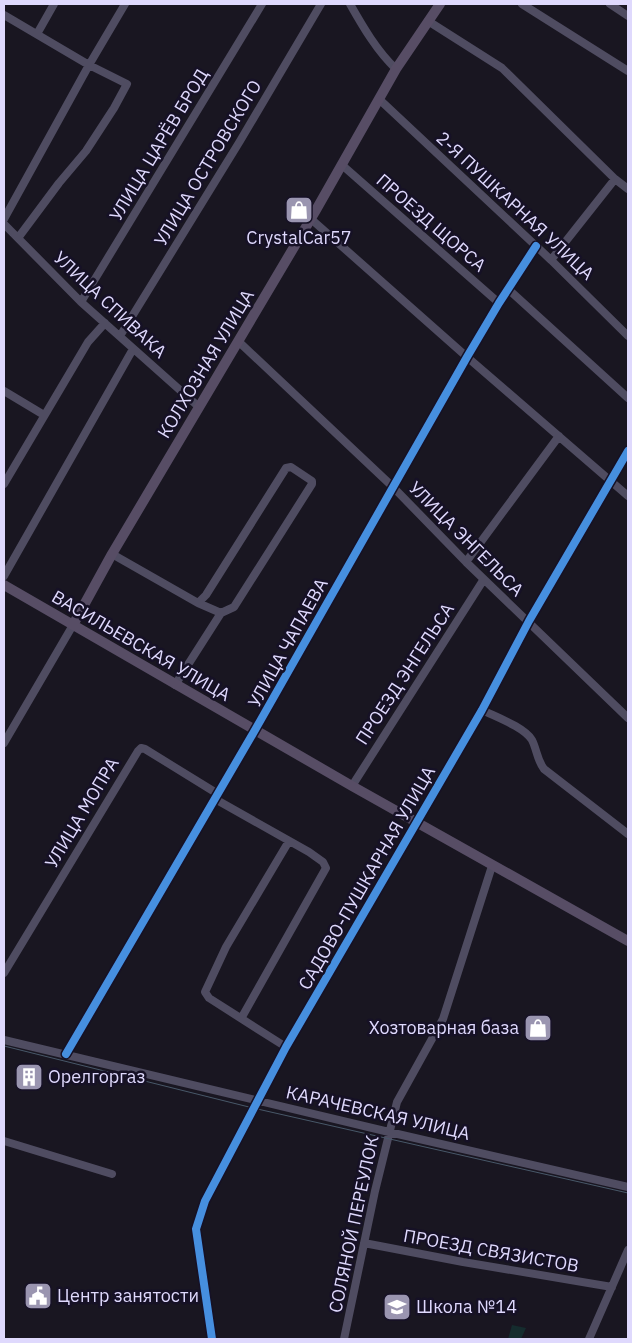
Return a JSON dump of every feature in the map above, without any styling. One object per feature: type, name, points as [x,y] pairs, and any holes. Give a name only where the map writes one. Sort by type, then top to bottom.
[{"type":"main road","name":"КОЛХОЗНАЯ УЛИЦА","points":[[73,625],[112,554],[311,219],[396,69],[440,4]]},
{"type":"main road","name":"ВАСИЛЬЕВСКАЯ УЛИЦА","points":[[4,585],[492,866],[628,941]]},
{"type":"street","points":[[37,34],[54,4]]},
{"type":"street","points":[[4,219],[125,4]]},
{"type":"street","name":"УЛИЦА ЦАРЁВ БРОД","points":[[81,302],[262,4]]},
{"type":"street","name":"УЛИЦА ОСТРОВСКОГО","points":[[120,336],[240,141],[321,4]]},
{"type":"street","points":[[350,4],[386,60],[396,69]]},
{"type":"street","points":[[522,4],[628,71]]},
{"type":"street","points":[[610,4],[628,16]]},
{"type":"street","points":[[4,15],[89,65],[127,84],[86,151],[59,183],[18,238]]},
{"type":"street","points":[[428,21],[502,68],[615,179],[628,189]]},
{"type":"street","name":"2-Я ПУШКАРНАЯ УЛИЦА","points":[[380,100],[551,260],[628,336]]},
{"type":"street","name":"ПРОЕЗД ЩОРСА","points":[[342,165],[499,303]]},
{"type":"street","points":[[551,260],[615,179]]},
{"type":"street","points":[[311,219],[628,496]]},
{"type":"street","name":"УЛИЦА СПИВАКА","points":[[4,224],[81,302],[199,406]]},
{"type":"street","name":"УЛИЦА ЧАПАЕВА","points":[[66,1054],[256,730],[467,357],[536,246]]},
{"type":"street","points":[[508,289],[628,398]]},
{"type":"street","points":[[4,484],[88,342],[105,324]]},
{"type":"street","name":"УЛИЦА ЭНГЕЛЬСА","points":[[238,341],[393,487],[466,562],[628,718]]},
{"type":"street","points":[[4,576],[133,349]]},
{"type":"street","points":[[4,391],[44,414]]},
{"type":"street","points":[[466,562],[559,436]]},
{"type":"street","name":"САДОВО-ПУШКАРНАЯ УЛИЦА","points":[[212,1339],[196,1229],[205,1201],[286,1047],[482,710],[528,621],[628,450]]},
{"type":"street","points":[[175,685],[221,613],[234,607],[312,484],[310,478],[291,467],[286,468],[206,595],[198,603]]},
{"type":"street","points":[[112,554],[198,603],[221,613]]},
{"type":"street","name":"ПРОЕЗД ЭНГЕЛЬСА","points":[[352,786],[484,579]]},
{"type":"street","name":"КОЛХОЗНАЯ УЛИЦА","points":[[4,743],[73,625]]},
{"type":"street","points":[[482,710],[508,722],[527,735],[531,739],[539,763],[544,769],[628,834]]},
{"type":"street","name":"УЛИЦА МОПРА","points":[[4,973],[141,748],[146,749],[216,797]]},
{"type":"street","points":[[216,797],[323,862],[326,868],[242,1017]]},
{"type":"street","points":[[286,1047],[242,1017],[209,998],[205,989],[226,948],[289,841]]},
{"type":"street","name":"СОЛЯНОЙ ПЕРЕУЛОК","points":[[344,1339],[397,1102],[443,1019],[492,866]]},
{"type":"street","name":"КАРАЧЕВСКАЯ УЛИЦА","points":[[4,1040],[628,1187]]},
{"type":"street","points":[[4,1141],[112,1174]]},
{"type":"street","name":"ПРОЕЗД СВЯЗИСТОВ","points":[[364,1243],[612,1287]]},
{"type":"street","points":[[589,1339],[628,1250]]},
{"type":"green space","points":[[512,1325],[526,1328],[521,1339],[508,1339]]},
{"type":"tram line","points":[[4,1046],[253,1108],[628,1193]]},
{"type":"cycle path","points":[[66,1054],[255,730],[467,357],[536,246]]},
{"type":"cycle path","points":[[212,1339],[196,1229],[205,1201],[286,1047],[482,710],[529,621],[628,451]]},
{"type":"place","name":"CrystalCar57","points":[[299,210]]},
{"type":"place","name":"Хозтоварная база","points":[[538,1028]]},
{"type":"place","name":"Орелгоргаз","points":[[29,1077]]},
{"type":"place","name":"Центр занятости","points":[[38,1296]]},
{"type":"place","name":"Школа №14","points":[[397,1307]]}]
